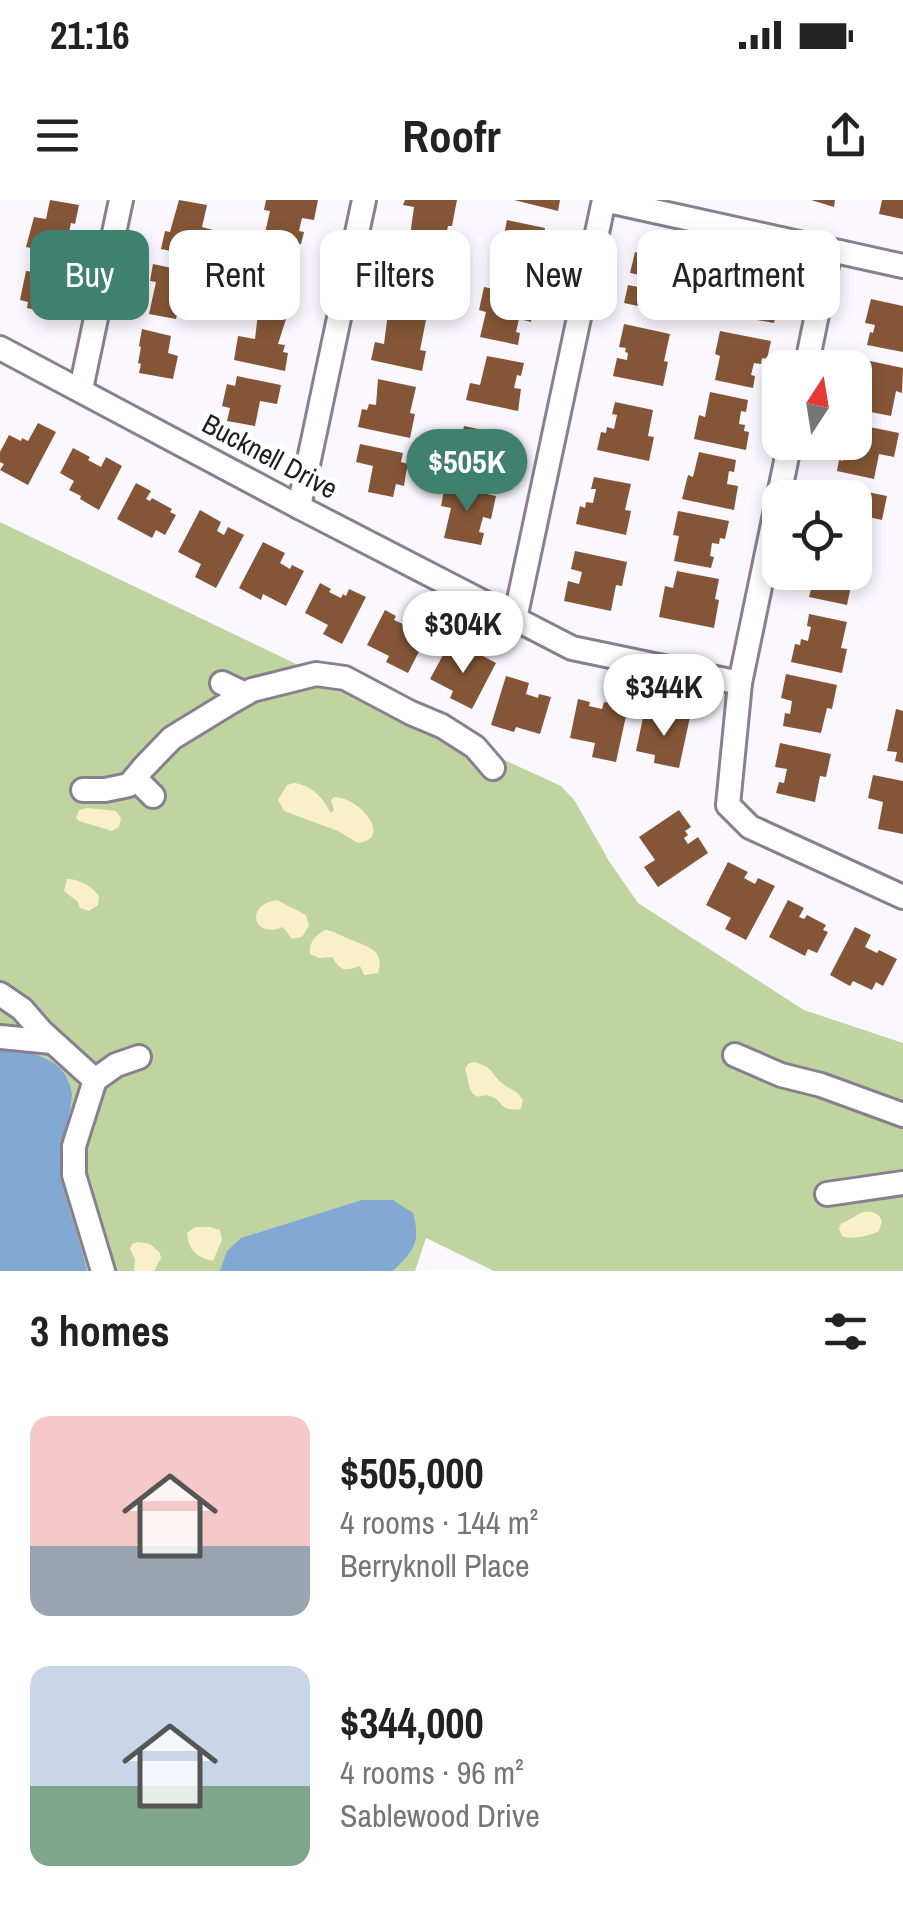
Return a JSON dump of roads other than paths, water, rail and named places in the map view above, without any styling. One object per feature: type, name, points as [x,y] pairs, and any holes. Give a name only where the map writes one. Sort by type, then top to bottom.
[{"type":"street","points":[[81,389],[121,200]]},
{"type":"street","points":[[299,507],[364,200]]},
{"type":"street","points":[[515,619],[604,200],[737,230]]},
{"type":"street","points":[[840,253],[903,266]]},
{"type":"street","points":[[810,350],[816,320]]},
{"type":"street","name":"Bucknell Drive","points":[[0,348],[572,648],[740,683]]},
{"type":"street","points":[[786,460],[740,683],[728,805],[750,827],[903,897]]},
{"type":"street","points":[[83,790],[130,784],[172,738],[245,694],[316,674],[345,678],[442,726],[474,746],[494,768]]},
{"type":"street","points":[[222,683],[245,694]]},
{"type":"street","points":[[135,778],[153,796]]},
{"type":"street","points":[[0,994],[22,1008],[52,1042],[95,1080]]},
{"type":"street","points":[[0,1038],[52,1042]]},
{"type":"street","points":[[735,1055],[781,1075],[903,1115]]},
{"type":"street","points":[[104,1271],[74,1175],[74,1146],[95,1080],[116,1065],[139,1057]]},
{"type":"street","points":[[827,1194],[903,1183]]},
{"type":"water","points":[[0,1047],[46,1059],[69,1082],[72,1095],[60,1164],[87,1271],[0,1271]]},
{"type":"water","points":[[362,1200],[393,1200],[413,1213],[414,1245],[393,1271],[220,1271],[227,1251],[241,1238]]}]
